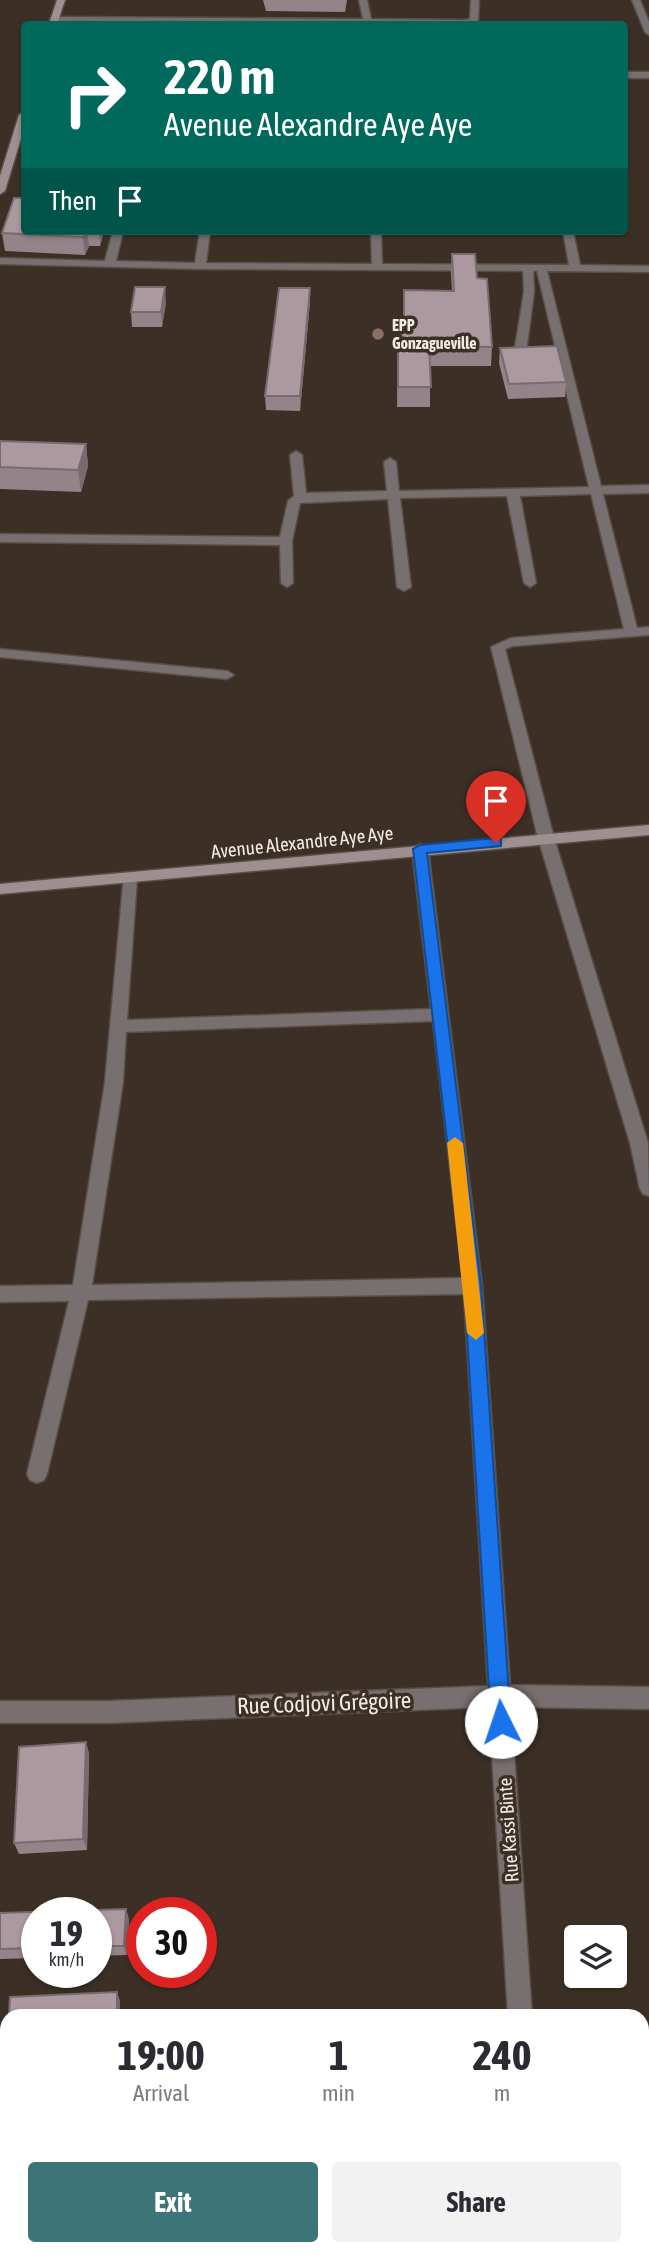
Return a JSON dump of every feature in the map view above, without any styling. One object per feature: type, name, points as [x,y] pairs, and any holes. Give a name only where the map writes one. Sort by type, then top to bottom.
[{"type":"street","points":[[54,21],[61,0]]},
{"type":"street","points":[[363,0],[368,21]]},
{"type":"street","points":[[472,21],[475,0]]},
{"type":"street","points":[[636,0],[649,32]]},
{"type":"street","points":[[628,75],[649,75]]},
{"type":"street","points":[[0,191],[21,124]]},
{"type":"street","points":[[110,263],[117,235]]},
{"type":"street","points":[[200,266],[204,235]]},
{"type":"street","points":[[376,235],[377,268]]},
{"type":"street","points":[[569,235],[575,268]]},
{"type":"street","points":[[0,261],[200,266],[649,269]]},
{"type":"street","points":[[520,353],[534,268]]},
{"type":"street","points":[[534,268],[631,631]]},
{"type":"street","points":[[296,455],[300,497]]},
{"type":"street","points":[[390,461],[391,495],[404,587]]},
{"type":"street","points":[[287,583],[286,541],[294,500],[300,497],[649,489]]},
{"type":"street","points":[[513,493],[530,583]]},
{"type":"street","points":[[0,538],[286,541]]},
{"type":"street","points":[[649,631],[511,642],[498,647],[547,838],[639,1143],[649,1189]]},
{"type":"street","points":[[0,653],[227,675]]},
{"type":"street","name":"Avenue Alexandre Aye Aye","points":[[0,889],[649,830]]},
{"type":"street","name":"Rue Kassi Binte","points":[[420,849],[472,1286],[520,2009]]},
{"type":"street","points":[[37,1474],[81,1292],[114,1082],[130,878]]},
{"type":"street","points":[[120,1027],[440,1015]]},
{"type":"street","points":[[0,1294],[472,1286]]},
{"type":"street","name":"Rue Codjovi Grégoire","points":[[0,1712],[108,1712],[499,1696],[649,1698]]},
{"type":"building","points":[[14,198],[21,198],[21,234],[2,233]]},
{"type":"building","points":[[42,235],[84,235],[83,237]]},
{"type":"building","points":[[452,254],[475,254],[477,278],[487,279],[492,347],[429,346],[431,387],[398,387],[398,329],[404,329],[404,290],[454,291]]},
{"type":"building","points":[[135,287],[165,287],[161,312],[131,312]]},
{"type":"building","points":[[279,288],[310,288],[300,396],[265,396]]},
{"type":"building","points":[[557,346],[566,382],[509,384],[500,348]]},
{"type":"building","points":[[0,441],[86,444],[78,470],[0,467]]},
{"type":"building","points":[[86,1742],[83,1839],[14,1843],[19,1747]]},
{"type":"building","points":[[112,1909],[126,1909],[124,1946],[112,1946]]},
{"type":"building","points":[[21,1912],[21,1948],[0,1949],[0,1913]]},
{"type":"building","points":[[117,1992],[117,2009],[9,2009],[10,1997]]},
{"type":"slow traffic","points":[[455,1143],[476,1333]]},
{"type":"place","name":"EPP Gonzagueville","points":[[378,334]]},
{"type":"route","points":[[496,843],[420,849],[472,1286],[501,1722]]}]
